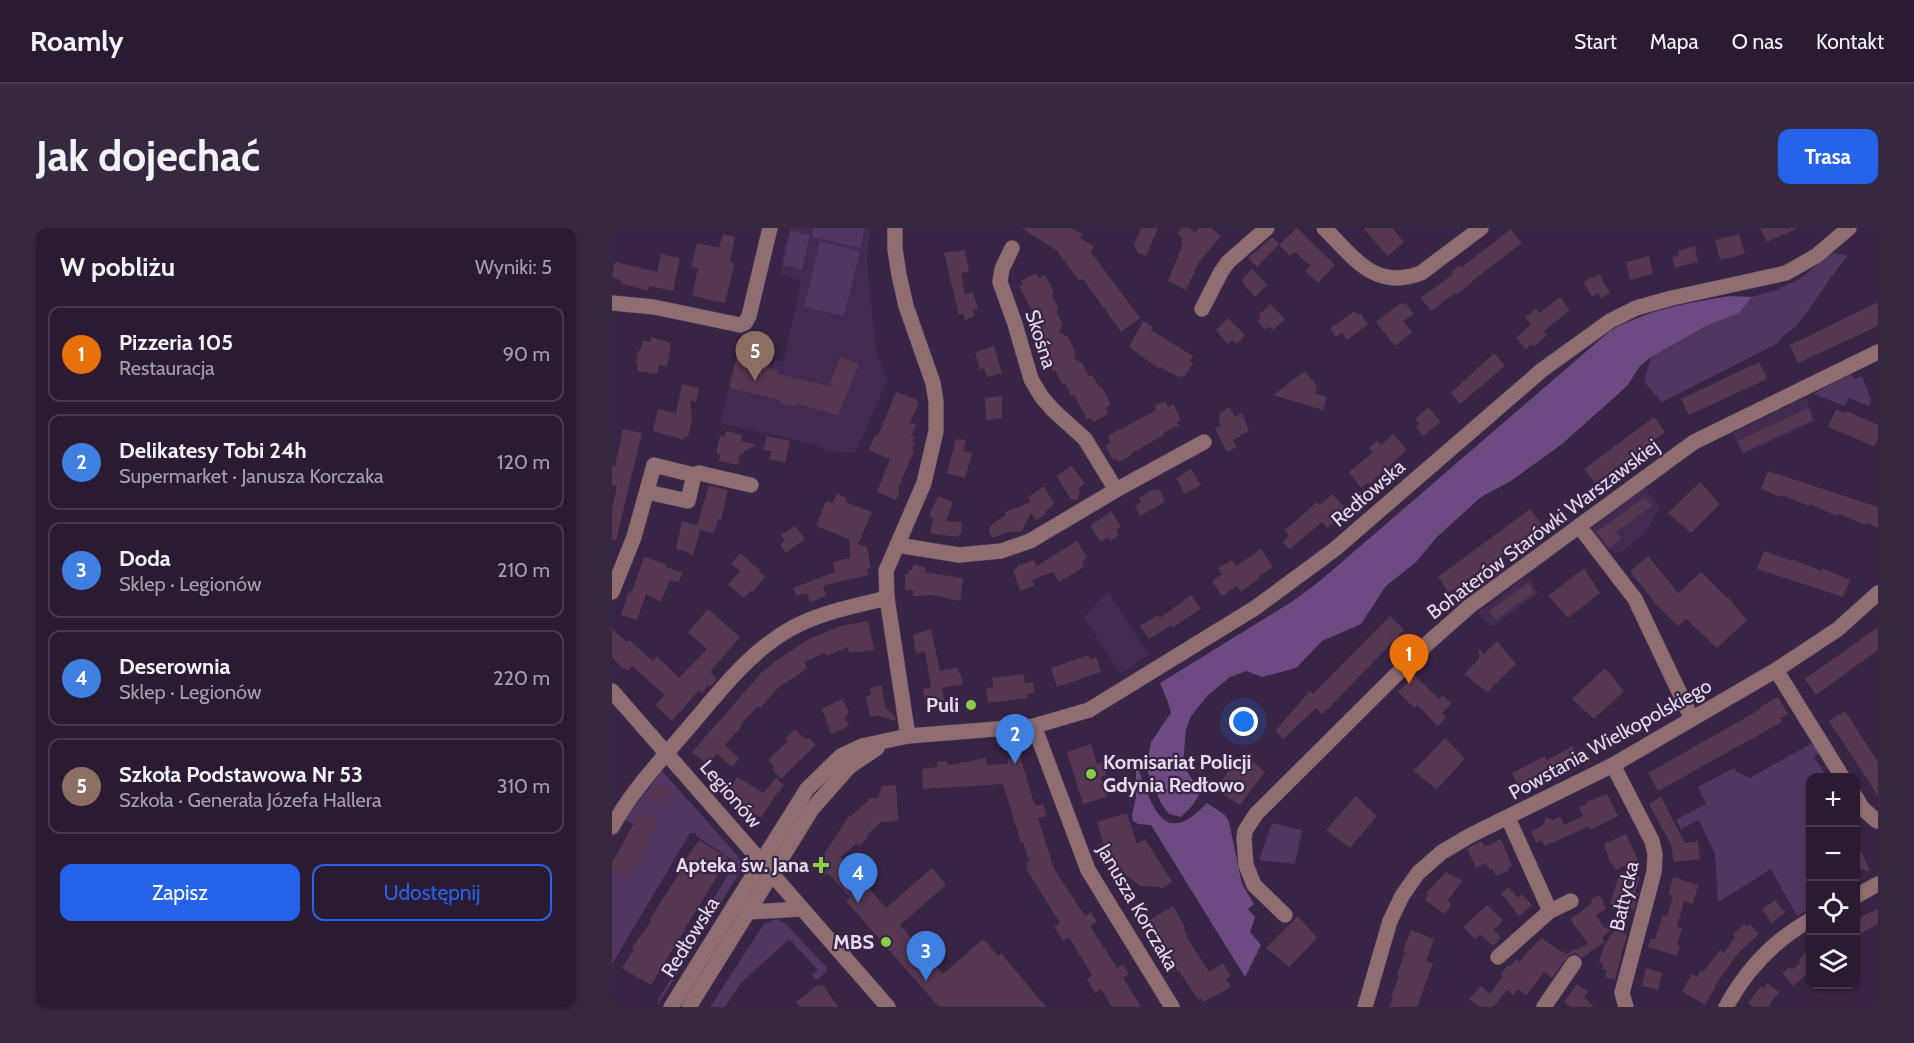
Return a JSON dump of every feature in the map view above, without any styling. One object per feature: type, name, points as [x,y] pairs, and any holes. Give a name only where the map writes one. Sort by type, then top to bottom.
[{"type":"street","points":[[612,303],[654,307],[740,325],[745,323],[749,316],[770,228]]},
{"type":"street","points":[[895,228],[895,249],[906,306],[933,383],[936,402],[936,431],[924,483],[886,571],[887,598],[908,736]]},
{"type":"street","points":[[1202,309],[1228,262],[1267,228]]},
{"type":"street","points":[[1323,228],[1365,268],[1384,278],[1396,279],[1420,273],[1481,228]]},
{"type":"street","name":"Redłowska","points":[[671,1007],[807,789],[841,756],[862,746],[908,736],[1034,726],[1089,710],[1255,608],[1335,549],[1542,370],[1610,321],[1636,308],[1672,298],[1786,273],[1816,256],[1849,228]]},
{"type":"street","name":"Skośna","points":[[1012,248],[1002,269],[1000,282],[1016,324],[1031,379],[1053,410],[1085,439],[1116,490]]},
{"type":"street","name":"Bohaterów Starówki Warszawskiej","points":[[1285,915],[1260,892],[1249,877],[1243,844],[1245,831],[1273,797],[1448,624],[1677,454],[1707,435],[1878,352]]},
{"type":"street","points":[[897,545],[960,555],[1001,550],[1030,541],[1204,442]]},
{"type":"street","points":[[612,592],[629,553],[654,465],[751,485]]},
{"type":"street","points":[[647,492],[688,501],[694,475]]},
{"type":"street","points":[[1579,526],[1635,599],[1692,718]]},
{"type":"street","name":"Powstania Wielkopolskiego","points":[[1365,1007],[1390,921],[1418,873],[1442,852],[1471,835],[1613,765],[1776,670],[1838,629],[1878,593]]},
{"type":"street","points":[[612,827],[636,791],[667,753],[747,663],[788,630],[826,613],[887,598]]},
{"type":"street","points":[[1776,670],[1840,773]]},
{"type":"street","name":"Legionów","points":[[612,691],[888,1007]]},
{"type":"street","name":"Janusza Korczaka","points":[[1034,726],[1088,870],[1172,1007]]},
{"type":"street","name":"Redłowska","points":[[689,1007],[812,809],[849,766],[890,741]]},
{"type":"street","name":"Bałtycka","points":[[1613,765],[1652,841],[1655,854],[1654,872],[1622,993],[1626,1007]]},
{"type":"street","points":[[1860,804],[1876,820]]},
{"type":"street","points":[[1508,818],[1550,911]]},
{"type":"street","points":[[1860,894],[1878,884]]},
{"type":"street","points":[[1498,957],[1550,911],[1571,901]]},
{"type":"street","points":[[748,912],[802,909]]},
{"type":"street","points":[[1725,1007],[1750,968],[1795,928],[1806,922]]},
{"type":"street","points":[[1545,1007],[1574,963]]},
{"type":"shaded area","points":[[790,228],[871,228],[867,257],[876,352],[888,380],[855,453],[831,451],[808,443],[720,423],[736,359],[772,368],[775,360],[784,362],[801,280],[780,275],[783,245],[786,245]]},
{"type":"shaded area","points":[[814,228],[865,228],[860,248],[812,237]]},
{"type":"shaded area","points":[[790,231],[810,235],[802,270],[783,265]]},
{"type":"shaded area","points":[[820,241],[860,251],[844,316],[804,307]]},
{"type":"shaded area","points":[[1835,253],[1848,256],[1798,324],[1778,343],[1662,402],[1644,382],[1651,357],[1708,325],[1739,313],[1752,297],[1776,290],[1800,279],[1829,255]]},
{"type":"shaded area","points":[[1731,296],[1752,297],[1739,313],[1708,325],[1651,357],[1640,366],[1627,386],[1562,444],[1511,481],[1481,497],[1436,538],[1416,562],[1386,586],[1361,624],[1322,641],[1296,668],[1262,677],[1246,671],[1230,677],[1208,695],[1191,716],[1186,729],[1183,765],[1199,795],[1181,817],[1169,814],[1161,803],[1146,768],[1151,742],[1171,713],[1160,683],[1293,601],[1321,580],[1610,331],[1654,312]]},
{"type":"shaded area","points":[[1851,374],[1854,379],[1862,376],[1871,400],[1869,406],[1849,398],[1845,406],[1813,394]]},
{"type":"shaded area","points":[[1806,397],[1816,421],[1742,455],[1732,433]]},
{"type":"shaded area","points":[[1644,487],[1659,507],[1645,534],[1623,551],[1615,553],[1607,549],[1593,533],[1593,527]]},
{"type":"shaded area","points":[[1527,576],[1539,593],[1492,627],[1478,613]]},
{"type":"shaded area","points":[[1108,591],[1149,655],[1120,674],[1084,617]]},
{"type":"shaded area","points":[[1814,742],[1820,753],[1814,757],[1824,773],[1806,773],[1806,911],[1797,916],[1771,869],[1718,902],[1715,854],[1699,820],[1681,829],[1676,820],[1706,804],[1698,787],[1734,768],[1737,772],[1750,778]]},
{"type":"shaded area","points":[[1136,764],[1153,806],[1160,816],[1169,822],[1179,823],[1191,817],[1207,803],[1225,815],[1229,822],[1242,884],[1254,904],[1248,909],[1255,917],[1250,932],[1261,945],[1245,977],[1151,825],[1138,824],[1133,821]]},
{"type":"shaded area","points":[[662,771],[737,855],[743,867],[659,1003],[657,1002],[703,925],[703,920],[697,914],[704,914],[736,862],[696,836],[696,833],[690,833],[612,964],[612,869],[629,878],[659,823],[640,813],[633,824],[624,820]]},
{"type":"shaded area","points":[[1272,823],[1302,830],[1295,864],[1259,860]]},
{"type":"shaded area","points":[[776,919],[786,924],[827,968],[826,972],[817,980],[812,975],[818,970],[789,939],[741,983],[725,1007],[710,1007],[764,924]]},
{"type":"building","points":[[1022,228],[1072,228],[1082,234],[1080,238],[1094,246],[1091,252],[1140,318],[1121,332],[1083,279],[1079,281],[1057,251]]},
{"type":"building","points":[[1141,228],[1158,228],[1146,256],[1138,253],[1134,245]]},
{"type":"building","points":[[1182,228],[1189,228],[1195,233],[1199,228],[1211,228],[1221,236],[1199,262],[1186,290],[1168,281],[1183,243],[1181,241],[1183,239],[1177,234]]},
{"type":"building","points":[[1297,228],[1335,265],[1318,283],[1305,271],[1310,266],[1295,252],[1290,256],[1279,245]]},
{"type":"building","points":[[1363,228],[1392,228],[1404,242],[1388,256]]},
{"type":"building","points":[[1760,228],[1798,228],[1767,242]]},
{"type":"building","points":[[1511,229],[1522,243],[1456,295],[1455,293],[1431,311],[1421,298],[1453,274],[1451,272],[1460,265],[1462,267]]},
{"type":"building","points":[[723,234],[735,237],[730,262],[734,265],[725,303],[692,296],[698,268],[691,267],[697,243],[719,248]]},
{"type":"building","points":[[1739,234],[1745,254],[1720,260],[1715,240]]},
{"type":"building","points":[[1272,237],[1279,244],[1257,267],[1248,258]]},
{"type":"building","points":[[1695,246],[1698,262],[1675,268],[1672,257],[1679,256],[1678,251]]},
{"type":"building","points":[[965,250],[969,272],[961,273],[965,295],[973,292],[978,309],[973,310],[975,316],[965,320],[963,314],[959,315],[944,253]]},
{"type":"building","points":[[661,254],[680,258],[673,291],[649,286],[648,291],[620,283],[621,280],[612,278],[616,262],[657,272]]},
{"type":"building","points":[[1649,256],[1653,274],[1630,280],[1626,262]]},
{"type":"building","points":[[1252,269],[1267,285],[1255,297],[1242,280]]},
{"type":"building","points":[[1036,273],[1039,278],[1045,275],[1053,290],[1052,296],[1058,307],[1057,313],[1062,323],[1059,332],[1068,337],[1075,351],[1075,359],[1083,364],[1088,375],[1093,376],[1111,405],[1105,408],[1108,414],[1093,422],[1091,418],[1087,419],[1065,383],[1062,384],[1038,343],[1040,342],[1033,328],[1036,326],[1029,313],[1032,311],[1019,286],[1023,284],[1021,281]]},
{"type":"building","points":[[1599,274],[1610,293],[1601,298],[1598,293],[1592,297],[1583,282]]},
{"type":"building","points":[[1560,297],[1570,310],[1544,331],[1547,335],[1534,347],[1531,344],[1526,349],[1516,338],[1531,324],[1525,317],[1536,309],[1540,313]]},
{"type":"building","points":[[1878,302],[1878,326],[1798,363],[1790,345]]},
{"type":"building","points":[[1401,303],[1403,305],[1405,303],[1414,314],[1403,321],[1412,332],[1395,346],[1376,322]]},
{"type":"building","points":[[1270,304],[1285,319],[1273,330],[1269,326],[1265,330],[1258,322],[1260,314]]},
{"type":"building","points":[[1355,311],[1358,315],[1360,313],[1368,324],[1347,340],[1342,333],[1336,337],[1330,328]]},
{"type":"building","points":[[1228,318],[1245,335],[1237,344],[1232,340],[1228,344],[1216,330]]},
{"type":"building","points":[[1143,321],[1153,327],[1151,330],[1193,356],[1190,361],[1193,363],[1184,377],[1182,375],[1180,378],[1160,367],[1159,369],[1129,347]]},
{"type":"building","points":[[651,337],[671,343],[667,367],[659,365],[657,374],[637,371],[638,351],[640,351],[643,340],[650,342]]},
{"type":"building","points":[[994,346],[1002,373],[987,377],[984,368],[980,370],[975,352]]},
{"type":"building","points":[[1494,353],[1505,366],[1460,404],[1451,393]]},
{"type":"building","points":[[840,357],[859,364],[838,416],[797,404],[796,407],[780,403],[780,400],[729,388],[736,359],[778,370],[777,374],[829,386]]},
{"type":"building","points":[[1759,362],[1767,379],[1689,415],[1681,399]]},
{"type":"building","points":[[1305,371],[1317,386],[1315,393],[1327,397],[1323,410],[1273,395]]},
{"type":"building","points":[[682,384],[699,388],[696,402],[690,400],[692,419],[688,437],[685,436],[684,440],[653,431],[658,409],[676,413]]},
{"type":"building","points":[[896,392],[917,400],[918,405],[910,423],[916,425],[911,436],[914,437],[912,442],[915,443],[912,450],[914,451],[898,489],[900,490],[896,500],[877,492],[890,459],[869,450],[875,435],[878,436]]},
{"type":"building","points":[[1002,396],[1002,418],[986,420],[985,398]]},
{"type":"building","points":[[1165,401],[1168,407],[1173,404],[1181,420],[1177,422],[1179,425],[1130,454],[1131,456],[1118,462],[1117,459],[1113,460],[1105,445],[1111,442],[1108,436],[1156,410],[1154,406]]},
{"type":"building","points":[[1229,407],[1235,417],[1242,413],[1249,431],[1233,440],[1237,447],[1227,452],[1215,428],[1221,426],[1220,413]]},
{"type":"building","points":[[1428,407],[1441,422],[1423,436],[1416,427],[1419,423],[1415,419]]},
{"type":"building","points":[[1808,408],[1813,420],[1743,452],[1738,441]]},
{"type":"building","points":[[1836,409],[1878,425],[1878,439],[1874,446],[1828,427]]},
{"type":"building","points":[[1654,417],[1665,432],[1595,483],[1584,469]]},
{"type":"building","points":[[623,429],[642,433],[616,540],[612,540],[612,509],[617,486],[612,485],[612,465],[615,466]]},
{"type":"building","points":[[726,431],[743,435],[741,441],[756,445],[743,455],[740,454],[738,465],[719,461],[720,455],[717,454],[717,449],[720,436],[724,437]]},
{"type":"building","points":[[1393,434],[1407,450],[1369,484],[1361,488],[1349,472],[1373,452],[1369,448],[1377,441],[1381,445]]},
{"type":"building","points":[[767,436],[790,441],[785,463],[769,459],[771,451],[763,450]]},
{"type":"building","points":[[956,439],[966,440],[963,451],[972,453],[965,478],[947,473]]},
{"type":"building","points":[[1072,466],[1085,484],[1078,489],[1080,492],[1077,500],[1071,499],[1056,476]]},
{"type":"building","points":[[1191,469],[1201,485],[1185,494],[1176,478]]},
{"type":"building","points":[[1768,471],[1878,507],[1878,528],[1761,489]]},
{"type":"building","points":[[1700,482],[1720,504],[1691,533],[1668,513]]},
{"type":"building","points":[[709,485],[728,490],[721,520],[718,519],[714,533],[700,530],[693,556],[676,549],[682,521],[697,525]]},
{"type":"building","points":[[1044,486],[1054,504],[1045,512],[1046,514],[1036,520],[1031,513],[1021,532],[1009,532],[992,538],[989,530],[992,524],[1006,515],[1005,512],[1031,502],[1028,497]]},
{"type":"building","points":[[1154,489],[1155,491],[1159,489],[1165,502],[1140,516],[1135,506],[1141,502],[1139,498]]},
{"type":"building","points":[[837,494],[847,498],[846,502],[872,512],[858,544],[867,547],[871,568],[867,569],[868,575],[825,585],[823,587],[826,596],[810,602],[807,593],[796,596],[793,588],[835,572],[833,562],[850,558],[849,539],[816,526],[826,501],[833,503]]},
{"type":"building","points":[[1333,494],[1347,511],[1327,528],[1322,522],[1290,549],[1283,542],[1289,536],[1285,530],[1317,502],[1320,505]]},
{"type":"building","points":[[938,496],[953,502],[946,521],[962,522],[961,533],[957,537],[930,533],[933,518],[929,516]]},
{"type":"building","points":[[1645,497],[1652,506],[1616,532],[1621,539],[1610,548],[1596,532]]},
{"type":"building","points":[[1530,509],[1542,525],[1454,590],[1448,592],[1438,577]]},
{"type":"building","points":[[1111,511],[1121,527],[1116,530],[1119,535],[1110,541],[1108,537],[1101,542],[1090,526]]},
{"type":"building","points":[[795,526],[805,539],[786,553],[780,545],[785,541],[781,535]]},
{"type":"building","points":[[1077,541],[1087,558],[1082,561],[1085,566],[1059,582],[1053,572],[1032,580],[1034,586],[1020,591],[1013,570],[1018,568],[1017,566],[1034,560],[1037,566]]},
{"type":"building","points":[[1261,549],[1273,567],[1240,592],[1237,586],[1222,596],[1212,581],[1222,574],[1218,568],[1232,560],[1236,566]]},
{"type":"building","points":[[1764,551],[1792,561],[1793,559],[1821,571],[1822,568],[1850,580],[1843,597],[1757,569]]},
{"type":"building","points":[[740,553],[765,577],[753,592],[752,590],[744,598],[728,585],[740,571],[731,564]]},
{"type":"building","points":[[1648,556],[1678,593],[1701,572],[1728,597],[1747,620],[1717,648],[1686,619],[1678,626],[1655,603],[1630,571]]},
{"type":"building","points":[[644,557],[682,572],[679,583],[670,580],[661,602],[646,594],[637,620],[621,615]]},
{"type":"building","points":[[914,564],[926,568],[924,572],[963,578],[960,601],[932,595],[913,596],[913,590],[905,590],[905,574],[909,574]]},
{"type":"building","points":[[1584,568],[1600,593],[1568,618],[1548,596]]},
{"type":"building","points":[[1528,583],[1535,592],[1496,620],[1489,611]]},
{"type":"building","points":[[1191,595],[1201,609],[1149,639],[1140,626],[1158,615],[1160,618]]},
{"type":"building","points":[[708,609],[740,637],[710,672],[717,679],[702,693],[699,690],[672,721],[655,705],[665,695],[632,666],[628,671],[623,669],[612,657],[612,629],[653,661],[657,656],[679,678],[707,649],[688,632]]},
{"type":"building","points":[[1390,616],[1404,630],[1328,709],[1322,714],[1316,708],[1283,739],[1275,731],[1310,691],[1313,694]]},
{"type":"building","points":[[868,621],[874,650],[849,653],[848,647],[804,662],[807,667],[804,671],[778,688],[760,708],[758,706],[725,745],[739,759],[732,767],[717,754],[708,765],[692,752],[762,672],[776,661],[809,639],[841,626]]},
{"type":"building","points":[[1878,627],[1878,650],[1816,695],[1805,679]]},
{"type":"building","points":[[931,629],[940,671],[958,668],[963,684],[942,688],[945,704],[926,708],[923,689],[931,688],[925,651],[916,653],[913,635]]},
{"type":"building","points":[[1497,641],[1516,664],[1487,692],[1464,674],[1479,659],[1479,649],[1484,654]]},
{"type":"building","points":[[1088,655],[1090,659],[1096,657],[1101,672],[1057,687],[1051,668]]},
{"type":"building","points":[[1605,668],[1624,691],[1594,719],[1572,699]]},
{"type":"building","points":[[1024,674],[1025,683],[1033,682],[1034,693],[1027,694],[1027,698],[988,703],[986,688],[993,687],[992,678]]},
{"type":"building","points":[[1414,675],[1439,699],[1443,695],[1451,704],[1442,713],[1446,717],[1438,726],[1417,705],[1414,708],[1398,692]]},
{"type":"building","points":[[881,685],[886,708],[896,721],[879,716],[870,717],[866,696],[871,695],[870,688]]},
{"type":"building","points":[[1778,697],[1788,714],[1780,718],[1782,722],[1658,791],[1648,773]]},
{"type":"building","points":[[842,699],[849,712],[845,718],[849,726],[831,734],[822,709]]},
{"type":"building","points":[[1845,711],[1878,762],[1878,796],[1829,721]]},
{"type":"building","points":[[795,729],[805,739],[809,738],[816,745],[781,779],[768,760],[788,741],[786,738]]},
{"type":"building","points":[[1445,738],[1465,759],[1437,789],[1413,771]]},
{"type":"building","name":"Komisariat Policji Gdynia Redłowo","points":[[1091,744],[1097,764],[1103,762],[1107,775],[1101,777],[1107,797],[1083,804],[1067,752]]},
{"type":"building","points":[[1573,746],[1578,756],[1518,787],[1512,773],[1545,756],[1547,760]]},
{"type":"building","points":[[1243,753],[1265,772],[1240,805],[1215,789]]},
{"type":"building","points":[[1020,756],[1033,800],[1036,806],[1043,804],[1046,816],[1038,818],[1054,869],[1085,916],[1091,912],[1097,922],[1090,926],[1117,968],[1123,964],[1129,974],[1123,978],[1141,1007],[1112,1007],[1101,989],[1095,993],[1087,979],[1092,975],[1069,937],[1063,941],[1054,927],[1060,923],[1026,869],[1028,868],[1026,862],[1029,861],[1023,842],[1021,843],[1003,784],[923,789],[922,769],[937,767],[937,762],[947,761],[948,765],[986,758],[987,765],[1008,764],[1007,760]]},
{"type":"building","points":[[737,777],[763,793],[776,778],[784,786],[761,818],[727,794]]},
{"type":"building","points":[[661,781],[672,790],[660,805],[649,795]]},
{"type":"building","points":[[896,785],[898,821],[881,822],[866,836],[868,838],[859,845],[857,843],[841,857],[886,908],[932,868],[946,885],[900,925],[943,974],[982,940],[986,942],[998,956],[1001,953],[1046,1007],[939,1007],[846,901],[850,898],[828,873],[825,876],[816,866],[849,816],[868,799],[878,798],[882,786]]},
{"type":"building","points":[[1607,794],[1618,816],[1590,830],[1588,827],[1545,846],[1542,840],[1536,843],[1531,832],[1544,824],[1546,817],[1553,820],[1560,816],[1564,825],[1583,816],[1579,807]]},
{"type":"building","points":[[1356,796],[1377,816],[1350,848],[1326,830]]},
{"type":"building","points":[[1661,797],[1685,843],[1698,841],[1700,859],[1674,862],[1671,845],[1649,804]]},
{"type":"building","points":[[640,812],[658,822],[658,826],[629,879],[612,869],[612,863]]},
{"type":"building","points":[[1127,813],[1137,844],[1145,839],[1172,882],[1161,889],[1160,887],[1140,886],[1125,874],[1120,877],[1107,855],[1097,822]]},
{"type":"building","points":[[1626,834],[1638,860],[1616,870],[1613,864],[1611,865],[1604,844]]},
{"type":"building","points":[[1501,839],[1512,866],[1508,868],[1509,870],[1496,876],[1493,869],[1490,870],[1486,863],[1476,868],[1467,849],[1481,841],[1485,847]]},
{"type":"building","points":[[699,840],[728,858],[651,985],[622,968],[634,949],[632,948],[682,869],[680,868]]},
{"type":"building","points":[[1860,850],[1870,871],[1860,870]]},
{"type":"building","points":[[1446,872],[1462,881],[1448,900],[1451,906],[1444,914],[1425,900],[1428,895],[1426,893]]},
{"type":"building","points":[[1620,872],[1640,877],[1635,894],[1638,894],[1634,910],[1610,904]]},
{"type":"building","points":[[1673,877],[1698,885],[1693,904],[1684,901],[1677,927],[1682,928],[1677,945],[1680,946],[1677,956],[1648,947],[1651,938],[1655,939],[1663,915],[1667,916],[1673,896],[1669,894]]},
{"type":"building","points":[[1509,887],[1518,898],[1522,894],[1532,905],[1519,916],[1501,893]]},
{"type":"building","points":[[1600,895],[1606,909],[1596,915],[1603,927],[1611,929],[1602,938],[1605,942],[1582,958],[1575,953],[1569,955],[1552,978],[1544,972],[1526,996],[1518,989],[1513,995],[1507,990],[1493,1007],[1479,1007],[1469,999],[1481,986],[1490,994],[1508,965],[1510,967],[1516,959],[1520,962],[1542,938],[1561,952],[1564,950],[1565,954],[1588,944],[1570,919],[1591,904],[1592,898]]},
{"type":"building","points":[[1775,900],[1785,913],[1772,923],[1762,909]]},
{"type":"building","points":[[1487,905],[1503,920],[1494,930],[1501,938],[1493,946],[1480,934],[1475,939],[1463,927]]},
{"type":"building","points":[[1173,906],[1185,927],[1188,939],[1209,972],[1223,963],[1231,976],[1226,979],[1231,987],[1203,1002],[1201,998],[1198,1000],[1178,972],[1147,922]]},
{"type":"building","points":[[1878,909],[1878,924],[1860,934],[1860,917]]},
{"type":"building","points":[[1298,916],[1317,938],[1289,967],[1266,948]]},
{"type":"building","points":[[1744,924],[1747,927],[1750,924],[1759,934],[1738,953],[1714,987],[1705,1005],[1682,991],[1692,974],[1697,977],[1720,950],[1724,953],[1735,937],[1733,935]]},
{"type":"building","points":[[1411,930],[1434,939],[1426,961],[1433,963],[1417,1007],[1389,1007],[1405,952],[1403,951]]},
{"type":"building","points":[[1614,930],[1627,934],[1615,980],[1605,977],[1607,970],[1602,969],[1603,964],[1599,962],[1604,946]]},
{"type":"building","points":[[1806,951],[1806,975],[1793,986],[1782,973],[1790,967],[1792,970],[1800,963]]},
{"type":"building","points":[[1646,968],[1662,973],[1658,990],[1642,986]]},
{"type":"building","points":[[1767,983],[1779,992],[1768,1007],[1754,1007],[1748,1003],[1761,986],[1764,988]]},
{"type":"building","points":[[819,984],[821,987],[823,985],[838,1007],[800,1007],[796,1002]]},
{"type":"building","points":[[1577,984],[1588,992],[1584,997],[1594,1007],[1571,1007],[1564,1002]]},
{"type":"place","name":"Szkoła Podstawowa Nr 53","points":[[755,381]]},
{"type":"place","name":"Pizzeria 105","points":[[1409,684]]},
{"type":"place","name":"Puli","points":[[971,705]]},
{"type":"place","name":"Delikatesy Tobi 24h","points":[[1015,764]]},
{"type":"place","name":"Komisariat Policji Gdynia Redłowo","points":[[1091,774]]},
{"type":"place","name":"Apteka św. Jana","points":[[821,865]]},
{"type":"place","name":"Deserownia","points":[[858,903]]},
{"type":"place","name":"MBS","points":[[886,942]]},
{"type":"place","name":"Doda","points":[[926,981]]}]
